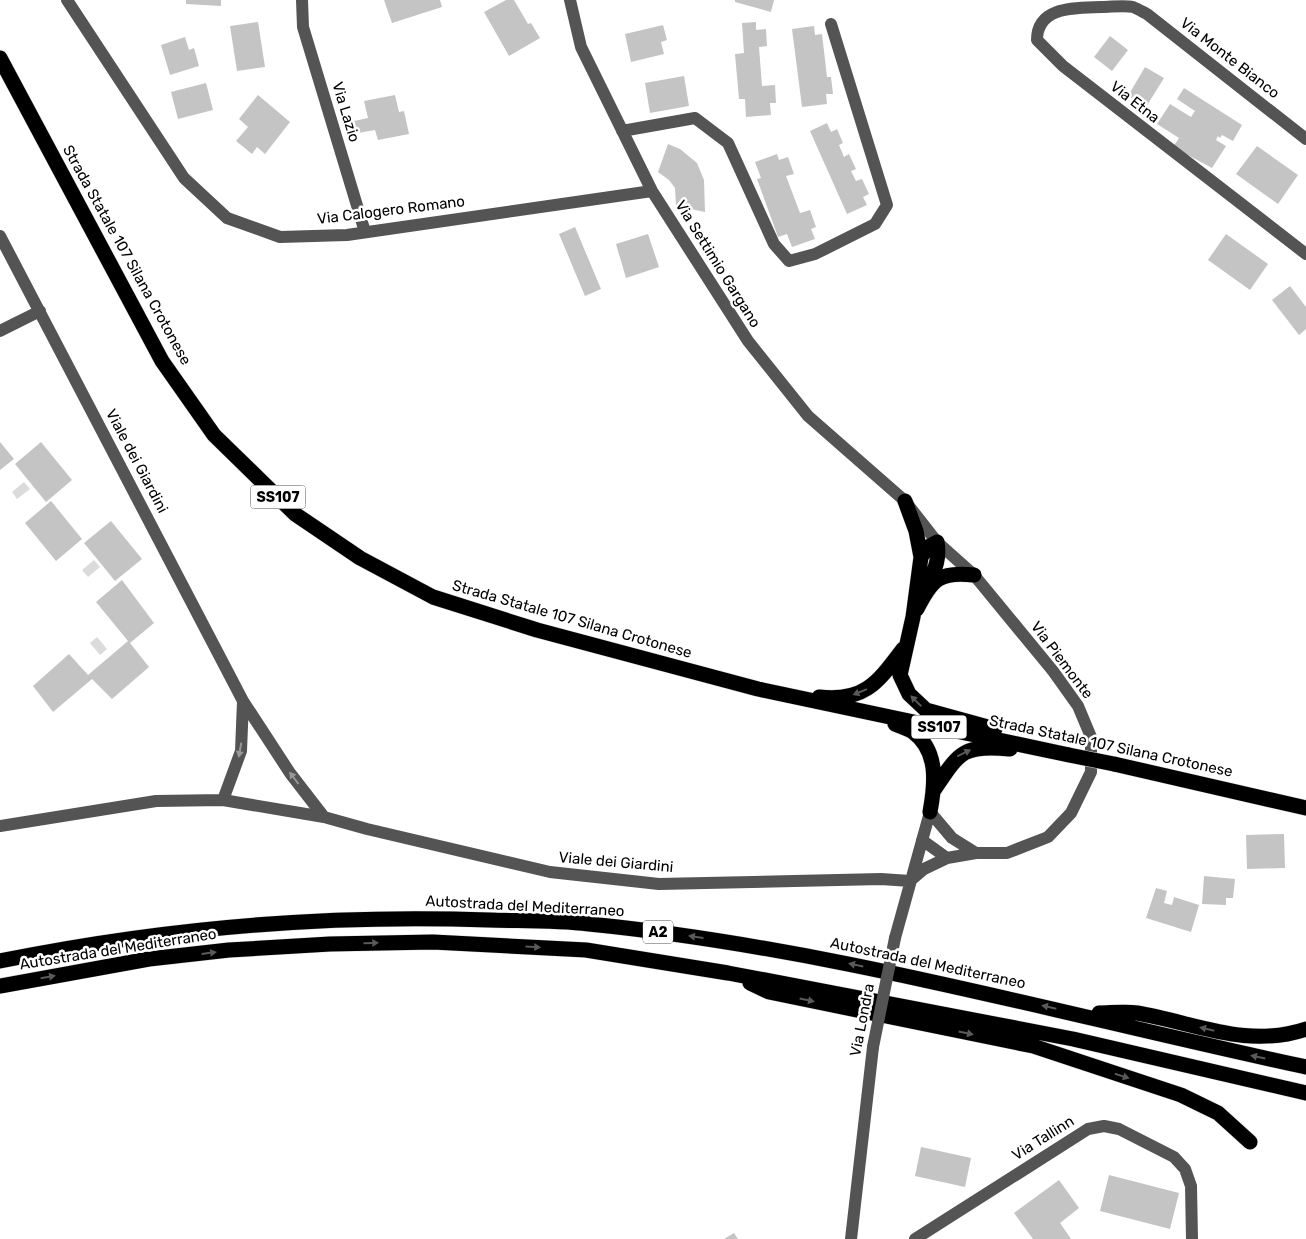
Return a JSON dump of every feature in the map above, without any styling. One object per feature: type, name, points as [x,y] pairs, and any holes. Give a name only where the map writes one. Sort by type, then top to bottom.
[{"type":"highway","name":"Strada Statale 107 Silana Crotonese","points":[[0,58],[162,361],[214,435],[295,514],[360,558],[433,597],[537,630],[758,689],[1042,748],[1306,808]]},
{"type":"highway","points":[[905,501],[916,531],[921,557],[913,617],[900,676],[909,694],[926,710],[1026,737],[1042,748]]},
{"type":"highway","points":[[913,617],[937,565],[939,552],[937,542],[928,547],[921,557]]},
{"type":"highway","points":[[926,589],[940,576],[957,573],[974,575]]},
{"type":"highway","points":[[758,689],[827,698],[854,695],[874,686],[906,646]]},
{"type":"highway","points":[[836,706],[914,732],[924,745],[934,764],[934,790],[930,812]]},
{"type":"highway","points":[[934,790],[956,758],[976,748],[1001,748],[1068,755]]},
{"type":"highway","name":"Autostrada del Mediterraneo","points":[[0,961],[145,935],[329,919],[432,918],[585,923],[694,936],[802,954],[1077,1014],[1306,1067]]},
{"type":"highway","name":"Autostrada del Mediterraneo","points":[[0,986],[150,959],[228,950],[330,944],[433,942],[586,950],[728,973],[1073,1040],[1306,1093]]},
{"type":"highway","points":[[728,973],[769,992],[1033,1046],[1181,1095],[1218,1113],[1250,1142]]},
{"type":"highway","points":[[1077,1014],[1135,1013],[1246,1038],[1286,1036],[1306,1029]]},
{"type":"street","name":"Via Calogero Romano","points":[[67,0],[184,178],[226,218],[280,237],[365,232],[652,191]]},
{"type":"street","name":"Via Lazio","points":[[302,0],[303,27],[365,232]]},
{"type":"street","name":"Via Settimio Gargano","points":[[570,0],[581,47],[652,191],[748,341],[808,416],[905,501]]},
{"type":"street","name":"Via Etna","points":[[1132,7],[1074,7],[1059,11],[1048,16],[1041,23],[1037,40],[1057,60],[1092,89],[1306,254]]},
{"type":"street","name":"Via Monte Bianco","points":[[1132,7],[1147,14],[1306,139]]},
{"type":"street","points":[[622,131],[695,118],[728,143],[774,244],[789,261],[815,254],[875,224],[887,205],[831,24]]},
{"type":"street","name":"Viale dei Giardini","points":[[0,236],[243,701],[290,773],[324,817]]},
{"type":"street","points":[[0,331],[40,311]]},
{"type":"street","name":"Via Piemonte","points":[[905,501],[937,542],[974,575],[1053,671],[1078,706],[1091,737],[1091,772],[1071,813],[1048,837],[1007,853],[976,853],[947,858],[924,869],[910,881]]},
{"type":"street","name":"Viale dei Giardini","points":[[223,800],[241,751],[243,701]]},
{"type":"street","name":"Viale dei Giardini","points":[[0,826],[156,801],[223,800],[324,817],[550,872],[659,884],[880,879],[910,881]]},
{"type":"street","points":[[930,812],[952,838],[976,853]]},
{"type":"street","name":"Via Londra","points":[[852,1239],[872,1047],[895,938],[930,812]]},
{"type":"street","points":[[922,840],[952,838]]},
{"type":"street","points":[[922,840],[947,858]]},
{"type":"street","name":"Via Tallinn","points":[[914,1239],[1088,1129],[1104,1126],[1119,1129],[1174,1157],[1185,1169],[1190,1186],[1192,1239]]},
{"type":"shaded area","points":[[24,482],[30,489],[17,499],[12,492]]},
{"type":"shaded area","points":[[94,560],[100,567],[88,577],[82,570]]},
{"type":"shaded area","points":[[97,637],[107,649],[100,655],[90,643]]},
{"type":"building","points":[[186,0],[221,0],[221,6],[186,4]]},
{"type":"building","points":[[384,0],[440,0],[442,7],[392,23]]},
{"type":"building","points":[[506,0],[514,0],[528,24],[531,23],[540,38],[509,56],[484,12]]},
{"type":"building","points":[[735,0],[774,0],[771,12],[735,2]]},
{"type":"building","points":[[258,22],[265,67],[237,71],[230,26]]},
{"type":"building","points":[[756,22],[756,30],[766,29],[767,46],[759,47],[762,86],[775,85],[776,103],[770,103],[771,115],[746,117],[745,99],[739,99],[735,54],[744,53],[742,23]]},
{"type":"building","points":[[663,25],[667,40],[661,42],[664,54],[631,62],[625,34]]},
{"type":"building","points":[[814,26],[815,35],[822,34],[827,77],[831,77],[833,94],[826,94],[827,104],[802,107],[792,29]]},
{"type":"building","points":[[1110,36],[1128,50],[1112,71],[1094,57]]},
{"type":"building","points":[[185,37],[189,50],[194,48],[199,66],[170,75],[161,45]]},
{"type":"building","points":[[1145,67],[1164,78],[1146,107],[1128,96]]},
{"type":"building","points":[[684,76],[689,106],[650,113],[645,83]]},
{"type":"building","points":[[206,83],[213,110],[178,119],[171,92]]},
{"type":"building","points":[[1184,88],[1242,125],[1233,141],[1222,135],[1220,138],[1218,136],[1216,140],[1226,146],[1212,168],[1173,147],[1179,138],[1157,124],[1170,104],[1191,117],[1195,111],[1177,99]]},
{"type":"building","points":[[258,95],[290,122],[265,154],[257,147],[252,154],[236,141],[248,127],[239,119]]},
{"type":"building","points":[[395,95],[399,112],[404,111],[409,134],[378,140],[375,130],[347,135],[345,123],[368,118],[364,101]]},
{"type":"building","points":[[827,123],[831,132],[837,129],[843,143],[839,145],[844,157],[849,154],[856,169],[851,171],[856,181],[862,179],[869,194],[863,197],[867,205],[847,214],[810,131]]},
{"type":"building","points":[[668,144],[680,149],[697,163],[704,180],[705,212],[676,206],[675,188],[669,180],[658,172]]},
{"type":"building","points":[[1257,146],[1298,175],[1278,204],[1236,174]]},
{"type":"building","points":[[777,154],[779,160],[788,157],[794,174],[786,176],[800,213],[810,210],[816,227],[811,229],[815,239],[792,247],[787,234],[778,237],[757,179],[761,178],[755,162]]},
{"type":"building","points":[[575,227],[601,289],[585,296],[559,234]]},
{"type":"building","points":[[648,234],[659,267],[626,278],[616,244]]},
{"type":"building","points":[[1226,234],[1268,264],[1250,290],[1208,260]]},
{"type":"building","points":[[1290,286],[1306,307],[1306,329],[1299,335],[1272,300]]},
{"type":"building","points":[[0,442],[14,459],[0,470]]},
{"type":"building","points":[[41,442],[72,480],[46,502],[15,464]]},
{"type":"building","points":[[51,501],[82,539],[56,561],[25,523]]},
{"type":"building","points":[[111,521],[142,559],[115,581],[84,543]]},
{"type":"building","points":[[122,580],[154,623],[130,643],[149,667],[112,699],[92,679],[53,712],[33,686],[69,654],[88,675],[128,641],[96,602]]},
{"type":"building","points":[[1284,834],[1285,868],[1247,869],[1246,835]]},
{"type":"building","points":[[1204,876],[1235,879],[1233,898],[1226,898],[1226,905],[1202,904]]},
{"type":"building","points":[[1156,888],[1167,891],[1164,903],[1172,905],[1174,897],[1199,905],[1191,932],[1146,918]]},
{"type":"building","points":[[921,1147],[971,1158],[965,1187],[915,1176]]},
{"type":"building","points":[[1109,1175],[1179,1193],[1170,1229],[1100,1211]]},
{"type":"building","points":[[1059,1180],[1079,1208],[1060,1223],[1071,1239],[1033,1239],[1014,1213]]},
{"type":"building","points":[[734,1233],[738,1239],[724,1239]]}]
